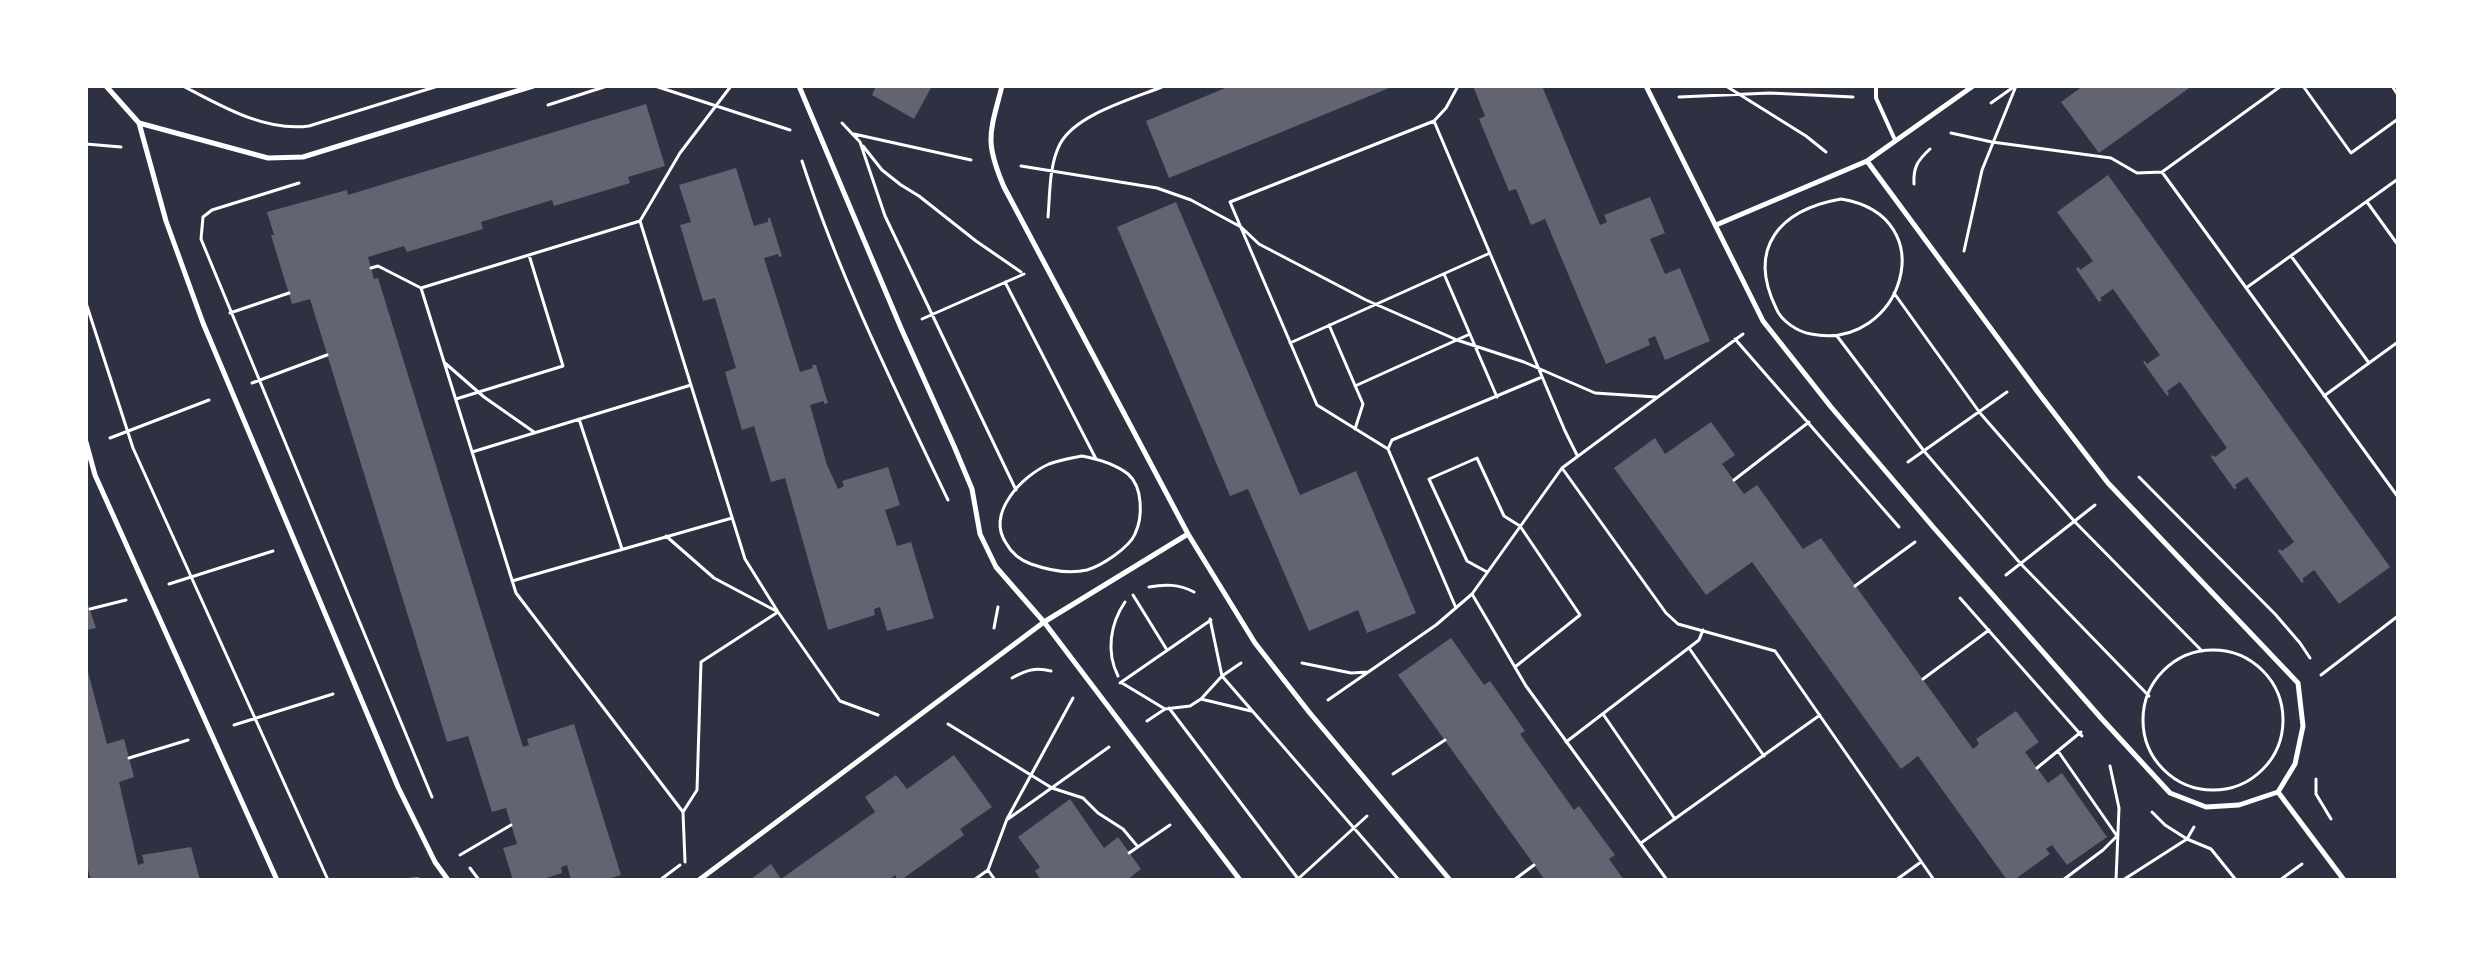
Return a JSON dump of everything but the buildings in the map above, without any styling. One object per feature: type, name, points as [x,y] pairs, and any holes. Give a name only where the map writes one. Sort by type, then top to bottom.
[{"type":"street","points":[[106,86],[139,123],[166,221],[203,322],[398,787],[439,868],[448,880]]},
{"type":"street","points":[[139,123],[268,158],[303,157],[532,86]]},
{"type":"street","points":[[799,86],[901,328],[972,489],[980,534],[996,567],[1044,622],[1240,880]]},
{"type":"street","points":[[1002,86],[989,133],[993,162],[1188,534],[1260,651],[1450,880]]},
{"type":"street","points":[[1646,86],[1763,321],[1831,407],[1934,528],[2101,718],[2170,793],[2206,807],[2238,805],[2278,792],[2295,764],[2303,726],[2298,683],[2115,490],[2026,377],[1866,161]]},
{"type":"street","points":[[1716,225],[1866,161],[1972,86]]},
{"type":"street","points":[[87,444],[95,475],[277,880]]},
{"type":"street","points":[[699,880],[1044,622],[1188,534]]},
{"type":"street","points":[[2278,792],[2344,880]]},
{"type":"lane","points":[[1876,86],[1876,98],[1895,140]]},
{"type":"path","points":[[183,86],[252,118],[291,128],[309,126],[438,86]]},
{"type":"path","points":[[541,107],[607,86]]},
{"type":"path","points":[[655,86],[792,131]]},
{"type":"path","points":[[371,268],[378,266],[421,288],[640,221],[680,153],[731,86]]},
{"type":"path","points":[[1048,220],[1052,171],[1060,144],[1073,129],[1088,118],[1164,86]]},
{"type":"path","points":[[1456,608],[1388,450],[1317,405],[1230,202],[1434,122],[1446,108],[1458,86]]},
{"type":"path","points":[[1726,86],[1742,94],[1806,136],[1848,169]]},
{"type":"path","points":[[1983,110],[2015,86]]},
{"type":"path","points":[[1962,259],[1982,170],[2015,86]]},
{"type":"path","points":[[1951,133],[1992,142],[2111,158],[2137,173],[2162,172],[2281,86]]},
{"type":"path","points":[[2303,86],[2351,153],[2398,119]]},
{"type":"path","points":[[2392,86],[2398,95]]},
{"type":"path","points":[[1653,100],[1742,94],[1876,98]]},
{"type":"path","points":[[836,117],[854,134],[882,170],[1023,274]]},
{"type":"path","points":[[1434,122],[1542,378],[1578,455]]},
{"type":"path","points":[[1945,137],[1959,127]]},
{"type":"path","points":[[854,134],[971,160],[1157,188],[1191,200],[1241,227],[1259,244],[1376,304],[1458,340],[1539,369],[1595,393],[1656,397]]},
{"type":"path","points":[[860,142],[885,216],[1016,490]]},
{"type":"path","points":[[86,144],[146,149]]},
{"type":"path","points":[[1917,193],[1913,170],[1919,159],[1933,146]]},
{"type":"path","points":[[801,158],[819,213],[875,345],[952,509]]},
{"type":"path","points":[[2162,172],[2398,497]]},
{"type":"path","points":[[2246,288],[2398,179]]},
{"type":"path","points":[[306,180],[212,210],[203,217],[201,239],[434,801]]},
{"type":"path","points":[[1841,199],[1858,202],[1871,208],[1894,229],[1903,255],[1903,271],[1885,309],[1871,322],[1856,330],[1837,336],[1825,337],[1804,333],[1777,312],[1764,278],[1764,261],[1769,244],[1789,220],[1806,209],[1841,199]]},
{"type":"path","points":[[2366,202],[2398,245]]},
{"type":"path","points":[[640,221],[745,559],[778,612],[840,701],[883,717],[899,730]]},
{"type":"path","points":[[1290,343],[1490,253]]},
{"type":"path","points":[[456,400],[563,366],[529,256]]},
{"type":"path","points":[[2291,256],[2368,363]]},
{"type":"path","points":[[901,328],[1046,264]]},
{"type":"path","points":[[1444,274],[1497,397]]},
{"type":"path","points":[[1005,282],[1096,459]]},
{"type":"path","points":[[421,288],[516,592],[683,812]]},
{"type":"path","points":[[203,322],[289,293]]},
{"type":"path","points":[[1894,293],[1980,413],[2075,522],[2202,651]]},
{"type":"path","points":[[86,303],[127,431],[254,719],[328,880]]},
{"type":"path","points":[[1309,712],[1436,625],[1472,594],[1562,468],[1656,397],[1763,321]]},
{"type":"path","points":[[1329,325],[1363,404],[1355,429]]},
{"type":"path","points":[[1355,386],[1470,334]]},
{"type":"path","points":[[1837,336],[1924,451],[2020,564],[2149,696]]},
{"type":"path","points":[[2324,396],[2398,342]]},
{"type":"path","points":[[87,444],[127,431],[327,355]]},
{"type":"path","points":[[445,363],[479,392],[535,433]]},
{"type":"path","points":[[1868,492],[1980,413],[2026,377]]},
{"type":"path","points":[[1388,450],[1392,440],[1542,378]]},
{"type":"path","points":[[472,452],[691,385]]},
{"type":"path","points":[[1734,480],[1831,407]]},
{"type":"path","points":[[579,419],[622,550]]},
{"type":"path","points":[[1082,456],[1096,459],[1128,474],[1136,486],[1140,498],[1135,536],[1109,558],[1086,570],[1065,571],[1040,567],[1022,561],[1011,551],[1001,537],[999,523],[1004,505],[1031,476],[1048,465],[1082,456]]},
{"type":"path","points":[[1487,572],[1467,560],[1429,479],[1477,458],[1504,516],[1520,526],[1580,615],[1514,667]]},
{"type":"path","points":[[1562,468],[1666,613],[1678,624],[1775,652],[1934,880]]},
{"type":"path","points":[[1988,591],[2135,474],[2275,614],[2300,643],[2310,659]]},
{"type":"path","points":[[512,581],[732,518]]},
{"type":"path","points":[[1856,586],[1934,528]]},
{"type":"path","points":[[90,609],[126,600],[147,591],[295,544],[322,532]]},
{"type":"path","points":[[666,536],[714,578],[778,612]]},
{"type":"path","points":[[1109,558],[1167,650]]},
{"type":"path","points":[[1146,588],[1164,584],[1178,586],[1193,592],[1197,597]]},
{"type":"path","points":[[1139,592],[1124,602],[1117,614],[1112,630],[1110,654],[1121,682],[1167,708],[1298,880],[1383,801]]},
{"type":"path","points":[[1472,594],[1526,686],[1667,880]]},
{"type":"path","points":[[994,630],[998,604]]},
{"type":"path","points":[[1101,696],[1232,606]]},
{"type":"path","points":[[686,870],[683,812],[697,790],[701,662],[778,612]]},
{"type":"path","points":[[1208,613],[1222,676],[1400,880]]},
{"type":"path","points":[[1923,679],[2011,616]]},
{"type":"path","points":[[2321,675],[2398,616]]},
{"type":"path","points":[[1566,742],[1699,640],[1703,630]]},
{"type":"path","points":[[1689,648],[1764,756]]},
{"type":"path","points":[[2224,650],[2240,654],[2256,664],[2267,675],[2276,690],[2281,706],[2282,723],[2280,739],[2263,770],[2250,781],[2219,791],[2184,785],[2159,766],[2150,751],[2142,718],[2153,685],[2163,672],[2189,654],[2202,651],[2224,650]]},
{"type":"path","points":[[1128,734],[1167,708],[1190,706],[1201,699],[1222,676],[1260,651]]},
{"type":"path","points":[[1293,661],[1351,673],[1368,672]]},
{"type":"path","points":[[2316,667],[2321,675],[2322,684]]},
{"type":"path","points":[[1006,684],[1025,671],[1050,670],[1056,674]]},
{"type":"path","points":[[129,758],[383,678]]},
{"type":"path","points":[[974,880],[988,870],[1007,819],[1077,690],[1088,680]]},
{"type":"path","points":[[1321,694],[1333,708]]},
{"type":"path","points":[[1201,699],[1253,712]]},
{"type":"path","points":[[1603,714],[1675,819]]},
{"type":"path","points":[[1641,843],[1820,715]]},
{"type":"path","points":[[2037,768],[2101,718]]},
{"type":"path","points":[[940,730],[955,719]]},
{"type":"path","points":[[948,724],[1052,788],[1083,798],[1098,813],[1123,829],[1138,847]]},
{"type":"path","points":[[1373,788],[1444,740]]},
{"type":"path","points":[[1007,819],[1116,743]]},
{"type":"path","points":[[2058,751],[2117,836]]},
{"type":"path","points":[[2110,766],[2119,808],[2116,880]]},
{"type":"path","points":[[2316,773],[2316,794],[2331,820]]},
{"type":"path","points":[[2123,880],[2187,839],[2206,807],[2208,790]]},
{"type":"path","points":[[1129,853],[1188,813]]},
{"type":"path","points":[[439,868],[512,825]]},
{"type":"path","points":[[1169,825],[1175,833]]},
{"type":"path","points":[[2063,880],[2103,850],[2117,836]]},
{"type":"path","points":[[2187,839],[2212,849],[2236,880]]},
{"type":"path","points":[[457,848],[479,880]]},
{"type":"path","points":[[660,880],[685,861]]},
{"type":"path","points":[[1896,880],[1921,862]]},
{"type":"path","points":[[1514,880],[1534,865]]},
{"type":"path","points":[[988,870],[995,880]]},
{"type":"path","points":[[399,880],[421,880]]}]
